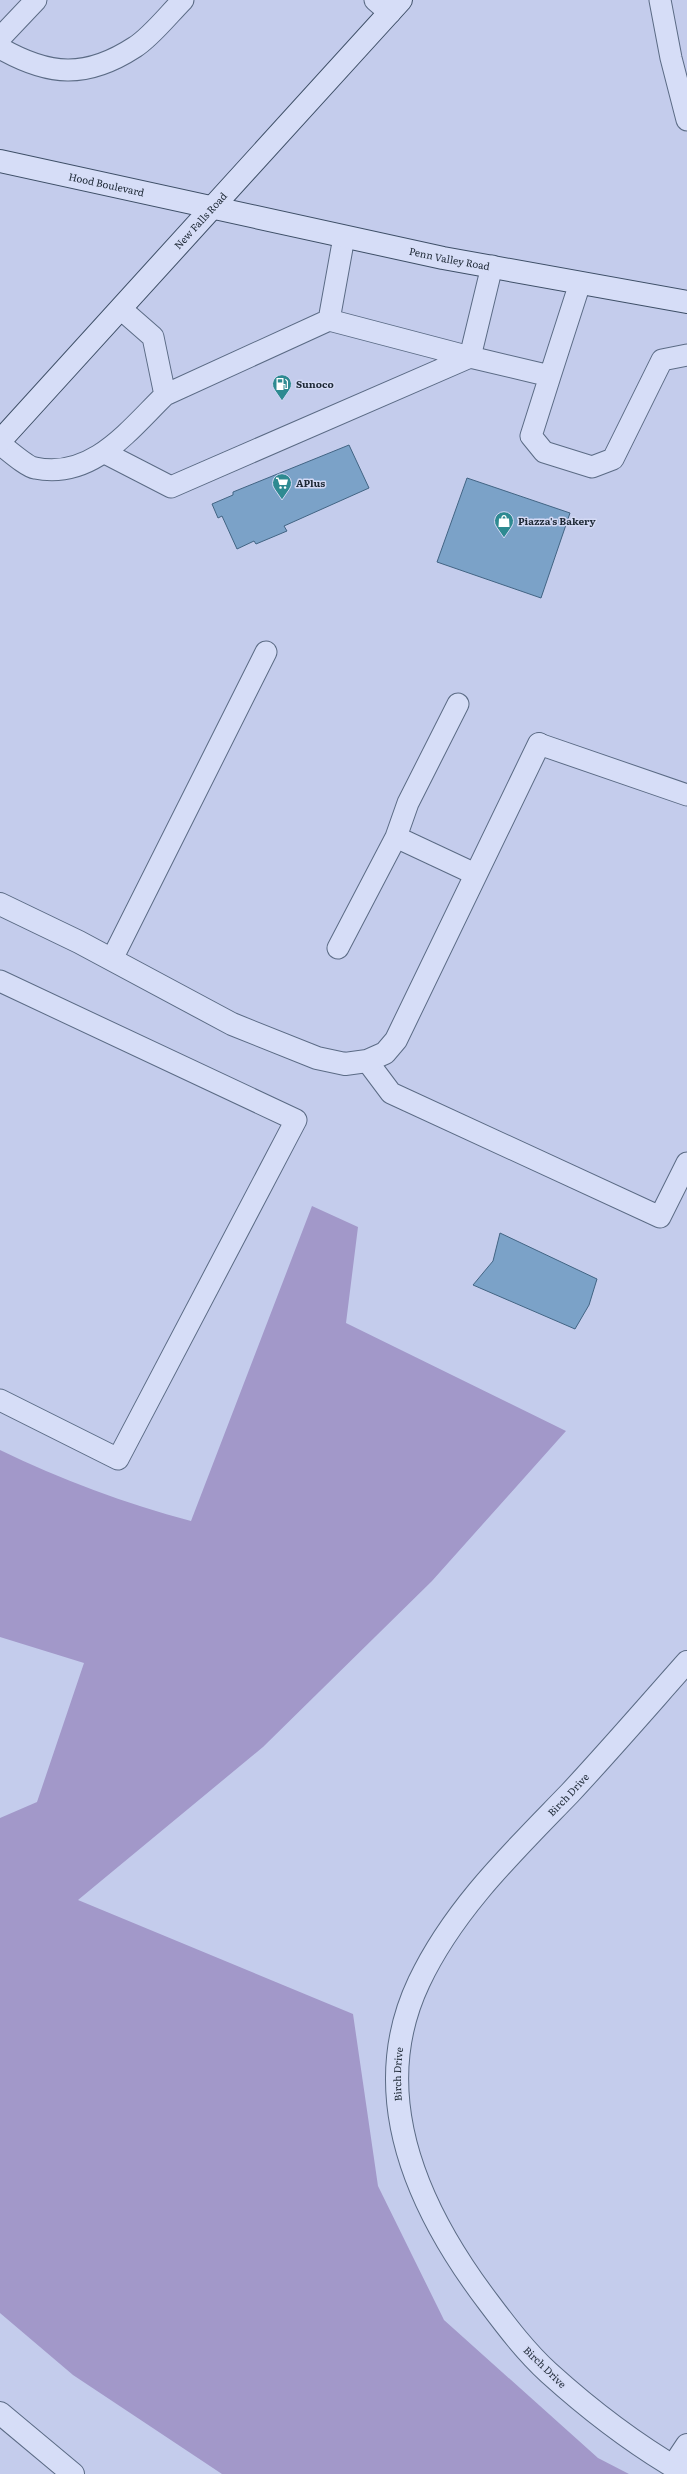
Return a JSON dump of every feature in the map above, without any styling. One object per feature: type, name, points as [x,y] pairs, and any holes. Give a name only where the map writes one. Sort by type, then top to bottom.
[{"type":"street","name":"New Falls Road","points":[[0,441],[213,209],[389,4]]},
{"type":"street","name":"Hood Boulevard","points":[[0,161],[213,209]]},
{"type":"street","name":"Penn Valley Road","points":[[213,209],[344,237],[580,283],[687,302]]},
{"type":"street","points":[[0,904],[112,959],[232,1024],[316,1058],[345,1064],[366,1061],[385,1052],[396,1040],[539,744]]},
{"type":"street","name":"Birch Drive","points":[[680,2470],[612,2425],[548,2372],[515,2338],[465,2271],[425,2201],[408,2159],[399,2117],[398,2074],[403,2030],[418,1984],[437,1950],[478,1890],[577,1785],[687,1662]]},
{"type":"street","points":[[0,2413],[73,2474]]},
{"type":"street","points":[[680,2470],[687,2445]]},
{"type":"lane","points":[[0,38],[36,0]]},
{"type":"lane","points":[[0,48],[26,63],[54,71],[92,68],[135,47],[183,0]]},
{"type":"lane","points":[[660,0],[671,58],[687,120]]},
{"type":"lane","points":[[329,320],[344,237]]},
{"type":"lane","points":[[470,357],[492,266]]},
{"type":"lane","points":[[580,283],[531,436],[544,452],[592,467],[613,459],[662,360],[687,355]]},
{"type":"lane","points":[[121,309],[153,337],[165,395]]},
{"type":"lane","points":[[0,444],[34,468],[69,470],[105,453],[165,395],[329,320],[470,357],[550,376]]},
{"type":"lane","points":[[105,453],[171,487],[470,357]]},
{"type":"lane","points":[[112,959],[266,652]]},
{"type":"lane","points":[[338,948],[396,837],[408,803],[458,704]]},
{"type":"lane","points":[[539,744],[687,796]]},
{"type":"lane","points":[[396,837],[475,874]]},
{"type":"lane","points":[[0,981],[296,1120],[118,1459],[0,1400]]},
{"type":"lane","points":[[366,1061],[391,1093],[660,1217],[687,1163]]},
{"type":"shaded area","points":[[312,1206],[358,1227],[346,1323],[566,1431],[432,1581],[263,1747],[78,1900],[353,2014],[378,2186],[444,2320],[598,2458],[629,2474],[222,2474],[73,2375],[0,2313],[0,1818],[37,1802],[84,1663],[0,1637],[0,1450],[46,1471],[118,1499],[191,1521]]},
{"type":"building","name":"APlus","points":[[349,445],[369,488],[284,526],[287,531],[256,544],[254,541],[237,549],[222,516],[218,518],[212,504],[233,495],[233,492]]},
{"type":"building","name":"Piazza's Bakery","points":[[467,478],[570,513],[541,598],[437,562]]},
{"type":"building","points":[[500,1233],[597,1279],[589,1305],[575,1329],[473,1285],[493,1261]]},
{"type":"place","name":"Sunoco","points":[[282,401]]},
{"type":"place","name":"APlus","points":[[282,500]]},
{"type":"place","name":"Piazza's Bakery","points":[[504,538]]}]
